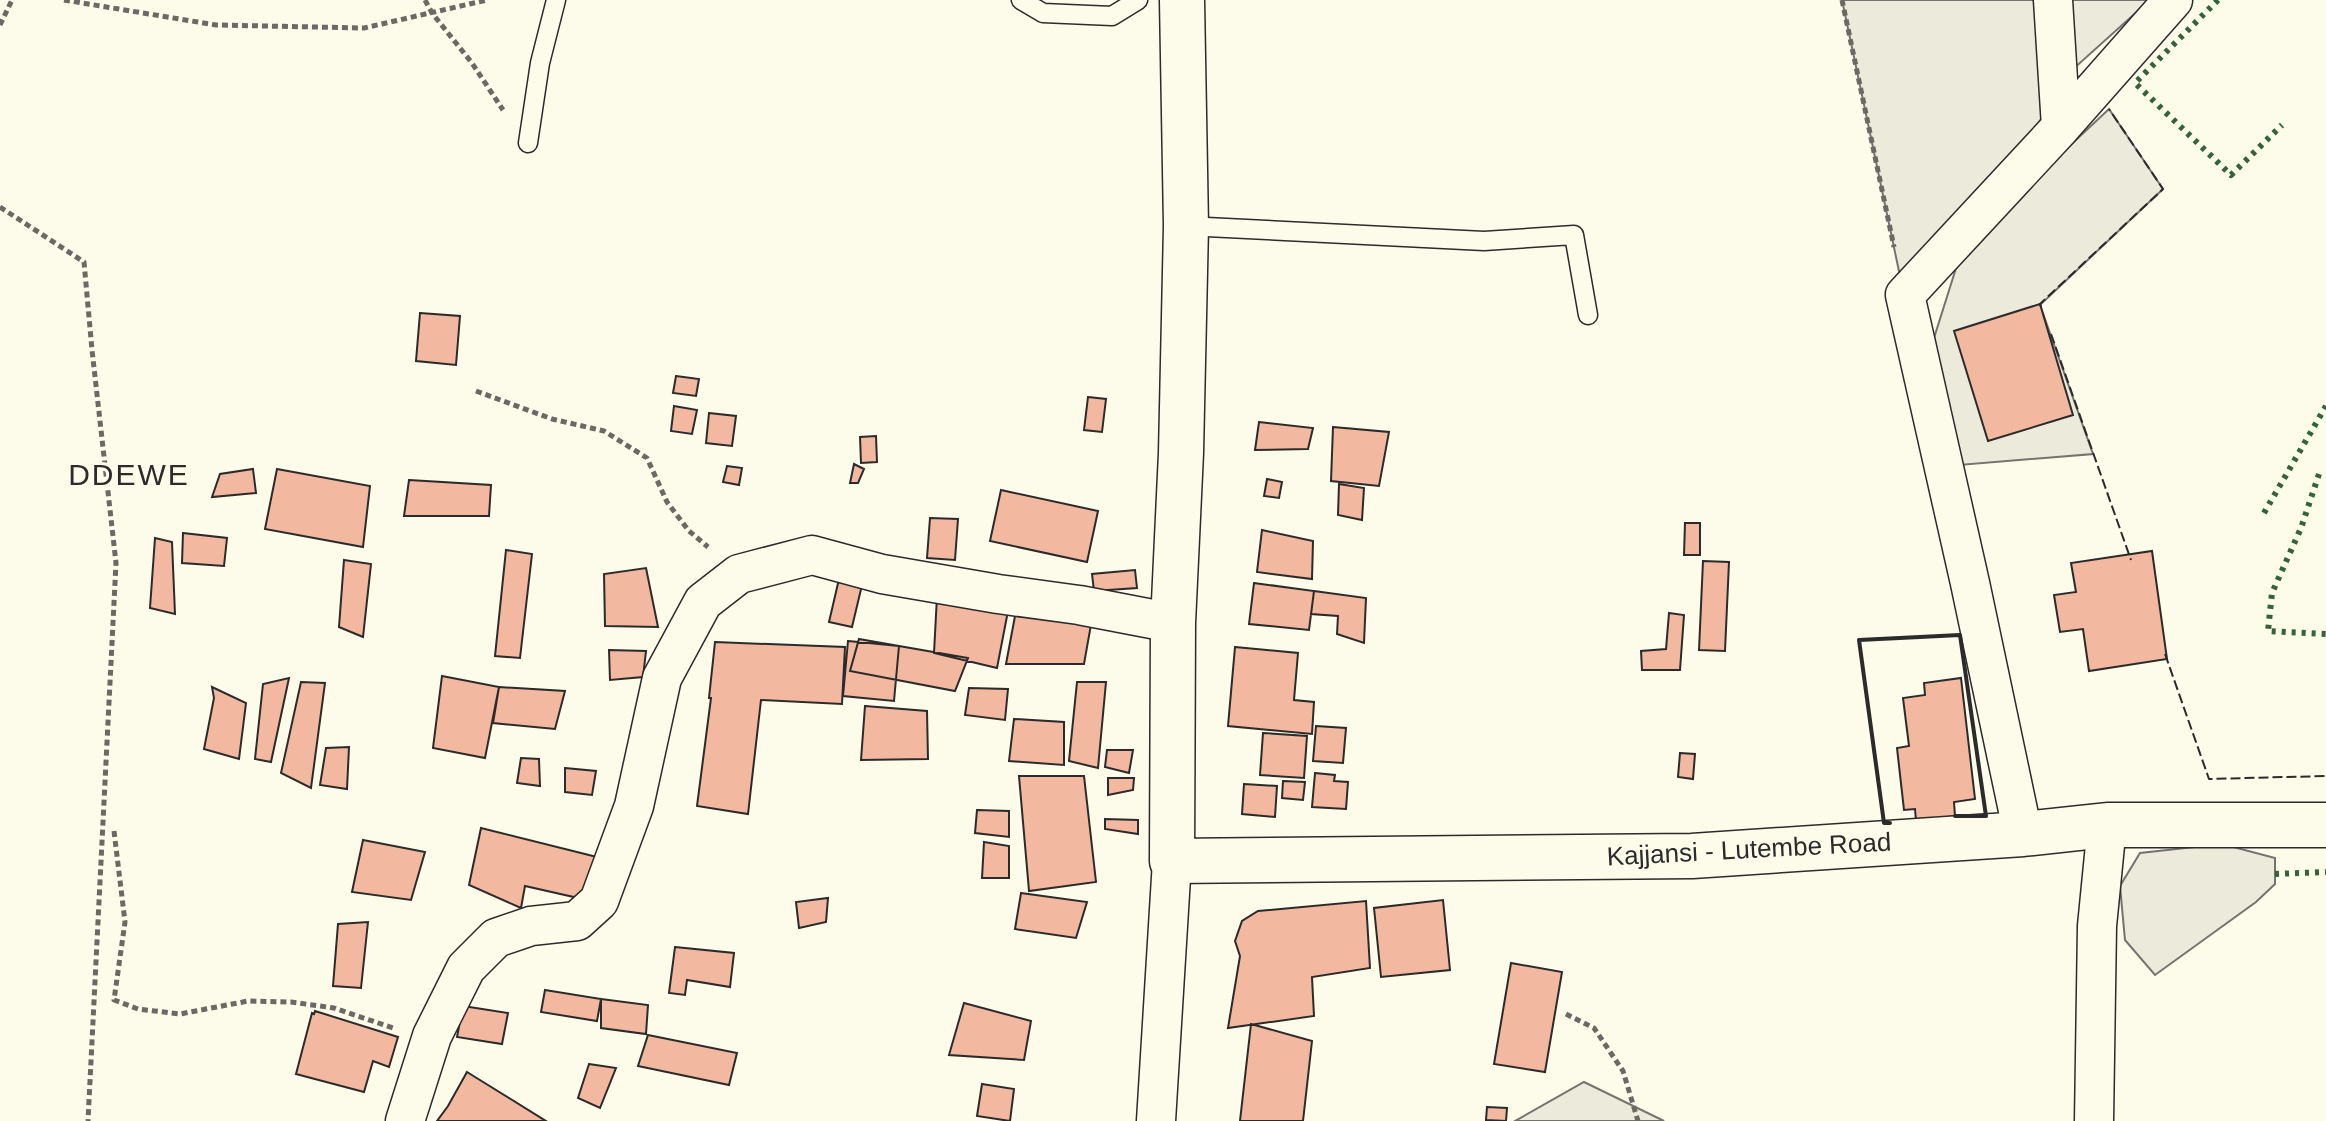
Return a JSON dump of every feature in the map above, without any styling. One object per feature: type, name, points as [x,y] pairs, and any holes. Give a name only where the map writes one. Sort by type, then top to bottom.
[{"type":"street","points":[[1156,1121],[1172,861],[1173,623],[1181,453],[1186,226],[1182,0]]},
{"type":"street","points":[[2053,0],[2061,127]]},
{"type":"street","points":[[2023,834],[1905,295],[2061,127],[2173,0]]},
{"type":"street","points":[[405,1121],[432,1036],[466,968],[496,938],[531,926],[577,921],[599,901],[634,806],[662,678],[703,602],[739,574],[812,555],[882,574],[1173,623]]},
{"type":"street","points":[[2094,1121],[2097,926],[2107,825]]},
{"type":"street","name":"Kajjansi - Lutembe Road","points":[[1172,861],[1692,856],[2023,834],[2107,825],[2326,825]]},
{"type":"lane","points":[[528,143],[540,63],[556,0]]},
{"type":"lane","points":[[1021,0],[1043,13],[1112,16],[1138,0]]},
{"type":"lane","points":[[1186,226],[1484,241],[1574,235],[1588,315]]},
{"type":"path","points":[[0,25],[12,0]]},
{"type":"path","points":[[64,0],[216,25],[364,28],[487,0]]},
{"type":"path","points":[[425,0],[528,143]]},
{"type":"path","points":[[1842,0],[1905,295]]},
{"type":"path","points":[[0,207],[84,262],[116,563],[88,1121]]},
{"type":"path","points":[[476,391],[552,419],[604,431],[647,458],[667,502],[689,531],[739,574]]},
{"type":"path","points":[[114,831],[125,922],[114,1000],[138,1009],[180,1014],[248,1001],[291,1002],[334,1008],[388,1027],[432,1036]]},
{"type":"path","points":[[1566,1014],[1594,1028],[1623,1071],[1638,1121]]},
{"type":"shaded area","points":[[1842,0],[2034,0],[2046,109],[2022,156],[1900,276]]},
{"type":"shaded area","points":[[2066,0],[2150,0],[2071,71]]},
{"type":"shaded area","points":[[2109,109],[2163,189],[2040,305],[2093,454],[1959,465],[1934,338],[1963,246]]},
{"type":"shaded area","points":[[2222,844],[2275,858],[2275,884],[2256,902],[2155,975],[2125,940],[2120,886],[2140,853]]},
{"type":"shaded area","points":[[1584,1082],[1664,1121],[1515,1121]]},
{"type":"building","points":[[2040,304],[2073,415],[1988,441],[1954,331]]},
{"type":"building","points":[[420,313],[460,316],[456,365],[416,361]]},
{"type":"building","points":[[676,376],[699,379],[696,396],[673,393]]},
{"type":"building","points":[[1088,397],[1106,399],[1102,432],[1084,430]]},
{"type":"building","points":[[674,406],[697,410],[692,434],[671,431]]},
{"type":"building","points":[[709,413],[736,416],[732,446],[706,443]]},
{"type":"building","points":[[1259,422],[1313,428],[1308,449],[1255,450]]},
{"type":"building","points":[[1333,427],[1389,432],[1379,486],[1331,481]]},
{"type":"building","points":[[876,436],[877,462],[861,463],[860,437]]},
{"type":"building","points":[[854,464],[864,469],[858,483],[850,483]]},
{"type":"building","points":[[727,466],[742,468],[739,485],[723,482]]},
{"type":"building","points":[[253,469],[256,493],[212,497],[220,474]]},
{"type":"building","points":[[277,469],[370,486],[363,547],[265,529]]},
{"type":"building","points":[[1267,479],[1282,482],[1279,498],[1264,496]]},
{"type":"building","points":[[409,480],[491,485],[489,516],[404,516]]},
{"type":"building","points":[[1339,484],[1364,488],[1362,520],[1338,515]]},
{"type":"building","points":[[1001,490],[1098,511],[1087,562],[990,541]]},
{"type":"building","points":[[930,518],[958,519],[955,560],[927,558]]},
{"type":"building","points":[[1685,523],[1700,523],[1700,555],[1684,555]]},
{"type":"building","points":[[1262,530],[1313,541],[1312,579],[1257,572]]},
{"type":"building","points":[[183,533],[227,538],[224,566],[182,563]]},
{"type":"building","points":[[155,538],[172,542],[175,614],[150,608]]},
{"type":"building","points":[[506,550],[532,554],[520,658],[495,656]]},
{"type":"building","points":[[2152,551],[2167,659],[2089,671],[2083,629],[2060,632],[2054,595],[2076,592],[2071,563]]},
{"type":"building","points":[[344,560],[371,564],[363,637],[339,627]]},
{"type":"building","points":[[1703,561],[1729,562],[1725,651],[1699,650]]},
{"type":"building","points":[[646,568],[658,627],[605,626],[604,574]]},
{"type":"building","points":[[1135,570],[1137,588],[1094,591],[1092,574]]},
{"type":"building","points":[[839,579],[862,585],[852,627],[829,622]]},
{"type":"building","points":[[1254,583],[1314,591],[1309,630],[1249,624]]},
{"type":"building","points":[[1314,591],[1366,598],[1364,643],[1337,634],[1338,616],[1311,614]]},
{"type":"building","points":[[937,596],[1008,611],[997,668],[934,653]]},
{"type":"building","points":[[1669,613],[1684,615],[1680,670],[1642,670],[1641,651],[1666,649]]},
{"type":"building","points":[[1015,616],[1092,619],[1084,664],[1006,664]]},
{"type":"building","points":[[859,639],[968,658],[955,691],[850,671]]},
{"type":"building","points":[[848,641],[899,646],[894,701],[843,696]]},
{"type":"building","points":[[715,642],[845,647],[842,704],[761,700],[748,814],[697,806]]},
{"type":"building","points":[[1235,647],[1298,653],[1294,700],[1314,702],[1312,734],[1228,726]]},
{"type":"building","points":[[609,650],[646,651],[643,677],[610,680]]},
{"type":"building","points":[[442,676],[499,687],[485,758],[433,748]]},
{"type":"building","points":[[289,678],[271,762],[255,759],[263,684]]},
{"type":"building","points":[[1961,678],[1975,799],[1954,802],[1955,816],[1916,821],[1915,809],[1904,810],[1897,748],[1909,746],[1903,698],[1925,695],[1924,683]]},
{"type":"building","points":[[301,682],[325,683],[311,788],[281,773]]},
{"type":"building","points":[[1077,682],[1106,682],[1098,768],[1069,761]]},
{"type":"building","points":[[212,687],[246,703],[239,759],[204,749],[214,698]]},
{"type":"building","points":[[499,687],[565,691],[555,729],[493,723]]},
{"type":"building","points":[[969,688],[1008,689],[1005,720],[965,715]]},
{"type":"building","points":[[865,706],[927,711],[928,759],[861,760]]},
{"type":"building","points":[[1014,719],[1064,722],[1064,765],[1009,761]]},
{"type":"building","points":[[1316,726],[1346,728],[1343,763],[1313,761]]},
{"type":"building","points":[[1263,733],[1307,736],[1304,778],[1260,775]]},
{"type":"building","points":[[349,747],[347,789],[320,785],[326,748]]},
{"type":"building","points":[[1107,750],[1133,750],[1129,773],[1105,767]]},
{"type":"building","points":[[1680,753],[1695,754],[1693,779],[1678,777]]},
{"type":"building","points":[[521,758],[539,759],[540,786],[517,783]]},
{"type":"building","points":[[565,768],[596,771],[592,795],[565,792]]},
{"type":"building","points":[[1315,773],[1335,775],[1334,781],[1348,782],[1346,809],[1312,807]]},
{"type":"building","points":[[1019,776],[1084,776],[1096,882],[1029,891]]},
{"type":"building","points":[[1108,778],[1134,778],[1133,790],[1108,795]]},
{"type":"building","points":[[1283,781],[1305,782],[1303,800],[1282,798]]},
{"type":"building","points":[[1244,784],[1277,786],[1275,817],[1242,814]]},
{"type":"building","points":[[977,810],[1009,811],[1009,837],[975,833]]},
{"type":"building","points":[[1105,819],[1138,820],[1138,834],[1105,829]]},
{"type":"building","points":[[481,828],[597,857],[587,900],[525,886],[521,908],[469,885]]},
{"type":"building","points":[[363,840],[425,852],[411,900],[352,892]]},
{"type":"building","points":[[984,842],[1009,846],[1009,878],[982,878]]},
{"type":"building","points":[[1021,893],[1087,902],[1076,938],[1015,929]]},
{"type":"building","points":[[828,898],[826,922],[799,928],[796,902]]},
{"type":"building","points":[[1443,900],[1450,970],[1381,977],[1374,908]]},
{"type":"building","points":[[1366,901],[1370,968],[1312,977],[1314,1016],[1228,1028],[1240,956],[1235,941],[1242,921],[1258,911]]},
{"type":"building","points":[[368,922],[361,988],[333,986],[338,924]]},
{"type":"building","points":[[675,947],[734,953],[730,987],[687,980],[685,995],[669,993]]},
{"type":"building","points":[[1511,963],[1562,972],[1545,1072],[1494,1064]]},
{"type":"building","points":[[545,990],[601,999],[597,1021],[541,1012]]},
{"type":"building","points":[[601,999],[648,1005],[646,1034],[601,1028]]},
{"type":"building","points":[[964,1003],[1031,1021],[1024,1060],[949,1055]]},
{"type":"building","points":[[463,1006],[508,1013],[502,1044],[457,1037]]},
{"type":"building","points":[[315,1011],[398,1037],[389,1067],[373,1061],[364,1092],[296,1074]]},
{"type":"building","points":[[1251,1024],[1312,1041],[1303,1121],[1240,1121]]},
{"type":"building","points":[[648,1035],[737,1053],[729,1085],[638,1066]]},
{"type":"building","points":[[589,1064],[616,1068],[600,1108],[578,1098]]},
{"type":"building","points":[[467,1072],[546,1121],[437,1121]]},
{"type":"building","points":[[982,1084],[1014,1089],[1010,1121],[977,1116]]},
{"type":"building","points":[[1487,1107],[1507,1108],[1506,1121],[1486,1120]]},
{"type":"hedge","points":[[2218,0],[2135,83],[2231,175],[2282,125]]},
{"type":"hedge","points":[[2264,513],[2326,406]]},
{"type":"hedge","points":[[2319,474],[2301,528],[2272,593],[2268,631],[2326,634]]},
{"type":"hedge","points":[[2275,874],[2326,872]]},
{"type":"fence","points":[[2041,307],[2040,304],[2163,189],[2109,109]]},
{"type":"fence","points":[[2051,334],[2131,560]]},
{"type":"fence","points":[[2165,654],[2209,779],[2326,776]]},
{"type":"wall","points":[[1890,823],[1884,823],[1859,640],[1960,635],[1986,816],[1955,816]]},
{"type":"district","name":"DDEWE","points":[[129,475]]}]
